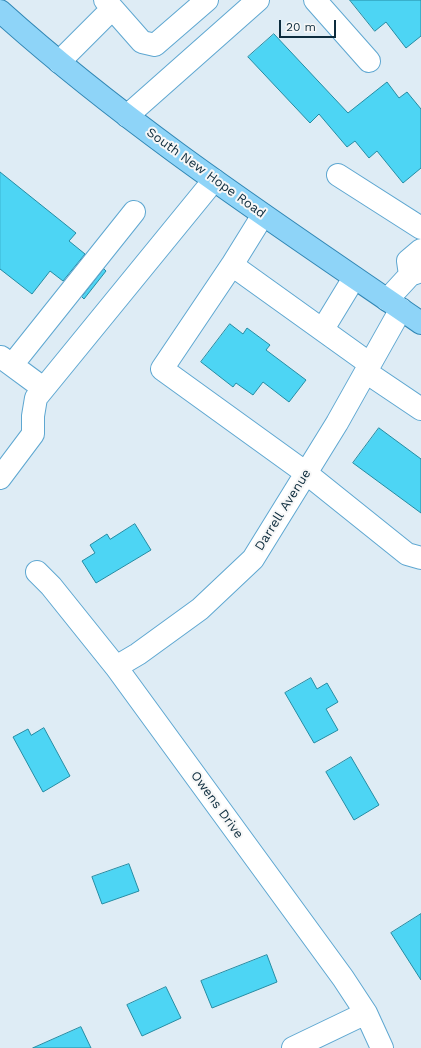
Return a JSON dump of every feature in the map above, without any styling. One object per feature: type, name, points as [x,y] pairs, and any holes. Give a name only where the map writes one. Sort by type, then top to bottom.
[{"type":"main road","name":"South New Hope Road","points":[[0,11],[59,62],[167,147],[421,324]]},
{"type":"street","points":[[0,3],[4,0]]},
{"type":"street","points":[[59,62],[109,4],[142,42],[155,45],[207,0]]},
{"type":"street","points":[[315,0],[369,61]]},
{"type":"street","points":[[127,116],[253,2]]},
{"type":"street","points":[[338,176],[418,221]]},
{"type":"street","points":[[0,478],[33,434],[33,416],[36,398],[214,180]]},
{"type":"street","points":[[44,388],[6,360],[134,212]]},
{"type":"street","points":[[263,215],[232,265],[162,368],[306,473],[407,554],[421,558]]},
{"type":"street","points":[[415,273],[408,261],[421,250]]},
{"type":"street","points":[[232,265],[323,329],[368,368],[421,409]]},
{"type":"street","name":"Darrell Avenue","points":[[116,667],[138,654],[200,609],[253,559],[337,423],[368,368],[394,305],[415,273]]},
{"type":"street","points":[[323,329],[354,278]]},
{"type":"street","name":"Owens Drive","points":[[37,572],[51,586],[116,667],[343,978],[366,1013],[382,1048]]},
{"type":"street","points":[[293,1048],[366,1013]]},
{"type":"building","points":[[350,0],[421,0],[421,36],[406,48],[386,22],[375,31]]},
{"type":"building","points":[[274,34],[348,113],[387,82],[399,98],[407,92],[421,109],[421,168],[403,183],[377,151],[369,158],[355,141],[347,147],[319,114],[310,123],[248,57]]},
{"type":"building","points":[[0,172],[76,233],[69,241],[85,254],[63,281],[50,271],[32,294],[0,269]]},
{"type":"building","points":[[104,269],[106,271],[84,299],[82,297]]},
{"type":"building","points":[[230,324],[243,334],[247,328],[270,345],[266,350],[306,380],[289,402],[263,382],[253,395],[236,383],[233,387],[201,362]]},
{"type":"building","points":[[379,428],[421,459],[421,513],[353,463]]},
{"type":"building","points":[[135,524],[151,550],[96,583],[82,561],[95,553],[90,545],[107,534],[110,539]]},
{"type":"building","points":[[311,678],[317,689],[327,683],[338,702],[326,709],[338,730],[314,743],[285,693]]},
{"type":"building","points":[[44,728],[70,776],[43,792],[13,737],[28,729],[31,735]]},
{"type":"building","points":[[351,757],[379,805],[354,820],[326,772]]},
{"type":"building","points":[[129,864],[139,891],[102,904],[92,877]]},
{"type":"building","points":[[421,914],[421,980],[391,933]]},
{"type":"building","points":[[267,955],[277,982],[212,1008],[201,981]]},
{"type":"building","points":[[166,987],[181,1018],[142,1036],[127,1005]]},
{"type":"building","points":[[81,1027],[91,1048],[33,1048]]}]
